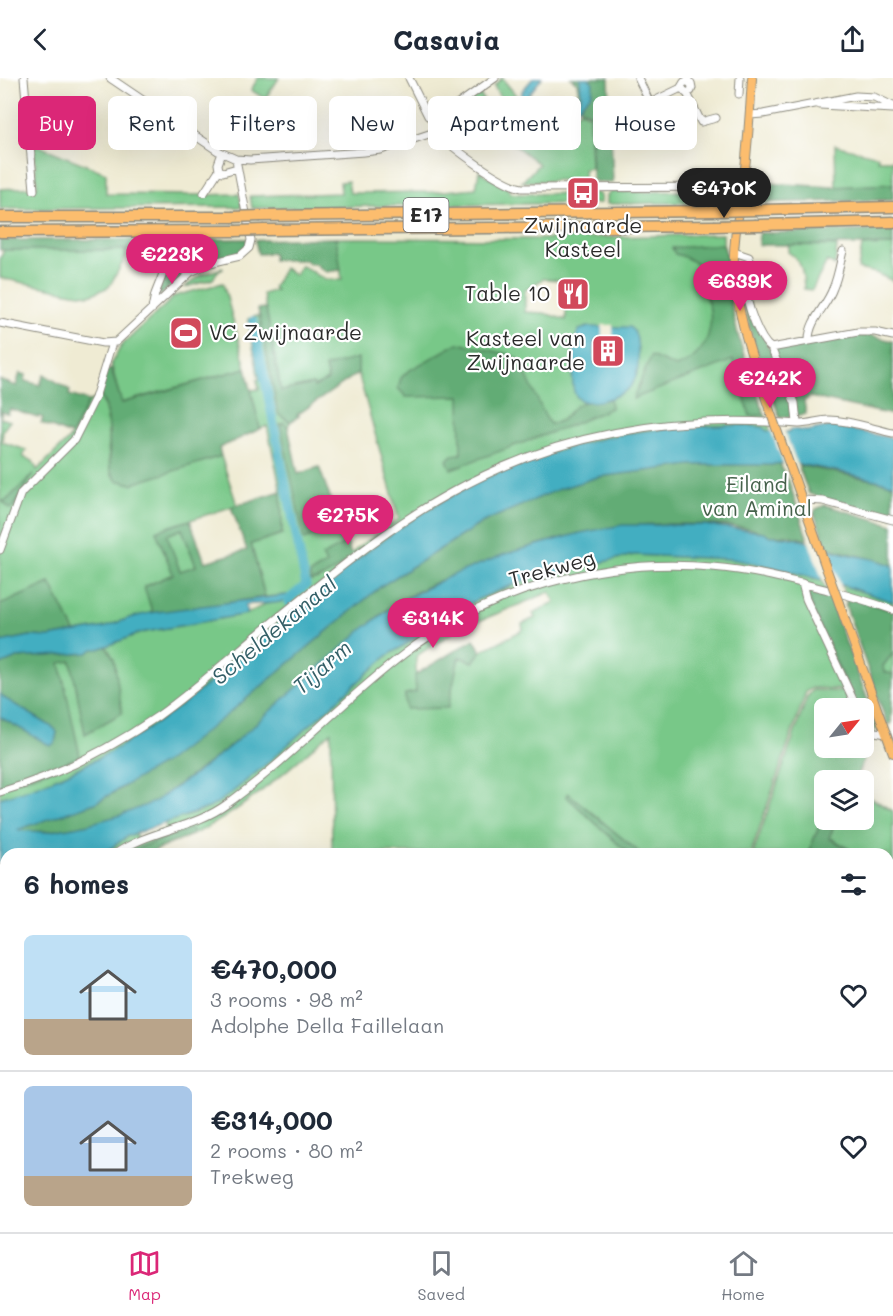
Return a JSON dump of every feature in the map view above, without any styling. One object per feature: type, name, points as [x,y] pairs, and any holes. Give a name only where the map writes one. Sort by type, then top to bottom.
[{"type":"highway","name":"E17","points":[[0,217],[615,213],[893,207]]},
{"type":"highway","name":"E17","points":[[0,232],[714,226],[893,222]]},
{"type":"main road","points":[[752,78],[743,188],[734,252],[735,283],[741,318],[770,411],[893,753]]},
{"type":"street","points":[[24,78],[34,190]]},
{"type":"street","points":[[110,78],[222,153],[236,159],[250,160],[374,151],[428,130]]},
{"type":"street","points":[[409,78],[428,116]]},
{"type":"street","points":[[471,96],[495,78]]},
{"type":"street","points":[[638,78],[650,103],[684,91]]},
{"type":"street","points":[[739,94],[740,78]]},
{"type":"street","points":[[688,80],[682,84],[684,91],[701,122],[716,118]]},
{"type":"street","points":[[750,115],[856,96],[874,97],[893,107]]},
{"type":"street","points":[[812,105],[893,107]]},
{"type":"street","points":[[465,150],[482,166],[508,184],[522,188],[743,188]]},
{"type":"street","points":[[204,193],[219,171],[218,164],[222,153]]},
{"type":"street","points":[[478,153],[482,166]]},
{"type":"street","points":[[0,323],[112,343],[120,340],[190,272],[210,263],[240,256],[249,248],[251,240],[236,159]]},
{"type":"street","points":[[219,171],[237,168]]},
{"type":"street","points":[[808,340],[809,333],[833,289],[843,251]]},
{"type":"street","points":[[734,252],[749,257],[752,263],[746,291],[759,331],[771,348],[795,403],[797,423]]},
{"type":"street","points":[[152,309],[155,294],[170,256]]},
{"type":"street","points":[[771,348],[862,332],[893,336]]},
{"type":"street","points":[[0,550],[21,494],[74,440],[95,398],[112,343]]},
{"type":"street","points":[[0,792],[70,766],[139,728],[174,703],[366,548],[422,509],[480,477],[554,447],[630,429],[705,421],[808,424],[831,420],[893,433]]},
{"type":"street","points":[[802,500],[823,501],[893,520]]},
{"type":"street","name":"Trekweg","points":[[124,848],[203,819],[224,807],[404,654],[458,620],[510,596],[575,576],[647,566],[693,566],[731,569],[802,583],[893,610]]},
{"type":"street","points":[[802,583],[806,599],[852,698]]},
{"type":"street","points":[[874,732],[889,737]]},
{"type":"green space","points":[[258,78],[279,78],[267,96],[260,96],[251,90]]},
{"type":"green space","points":[[502,78],[517,96],[499,96],[494,86]]},
{"type":"green space","points":[[571,78],[609,78],[610,96],[593,96],[593,150],[612,150],[613,183],[597,182],[592,179],[590,113],[581,109],[581,96],[579,96],[577,83]]},
{"type":"green space","points":[[581,111],[589,115],[591,168],[584,169],[584,179],[522,182],[539,164],[521,150],[581,150]]},
{"type":"green space","points":[[835,145],[878,156],[878,160],[893,160],[893,184],[836,187]]},
{"type":"green space","points":[[34,150],[49,150],[106,173],[106,194],[239,194],[242,207],[0,209],[0,189],[37,187]]},
{"type":"green space","points":[[479,171],[510,190],[510,193],[597,193],[600,195],[601,203],[252,208],[250,196],[341,193],[340,182],[348,181],[350,193],[434,192],[476,188]]},
{"type":"green space","points":[[767,183],[833,187],[893,184],[893,200],[746,203],[752,187]]},
{"type":"green space","points":[[725,191],[733,195],[733,202],[607,204],[607,195],[611,192]]},
{"type":"green space","points":[[893,230],[893,245],[758,245],[759,233]]},
{"type":"green space","points":[[723,234],[724,277],[750,416],[765,415],[771,431],[472,485],[423,514],[356,560],[192,697],[152,726],[118,748],[70,772],[27,790],[0,798],[0,786],[47,771],[80,756],[59,662],[71,660],[85,733],[114,659],[106,646],[140,633],[247,614],[265,604],[288,600],[286,595],[265,597],[251,544],[282,534],[281,491],[267,426],[260,429],[251,390],[259,389],[257,380],[259,379],[248,319],[259,315],[277,409],[279,415],[290,422],[288,427],[284,423],[304,539],[324,532],[339,531],[343,545],[326,564],[311,574],[311,581],[325,576],[360,546],[399,519],[358,373],[358,359],[325,368],[328,380],[314,387],[313,384],[281,392],[263,294],[276,290],[273,288],[284,268],[295,275],[301,265],[324,279],[342,280],[336,238],[536,239]],"holes":[[[543,279],[566,280],[566,320],[544,313],[525,312],[525,290]],[[588,327],[636,335],[638,352],[636,375],[594,401],[577,397],[573,382],[572,364],[577,337],[579,330]]]},
{"type":"green space","points":[[336,238],[341,270],[326,272],[306,260],[273,260],[273,253],[258,254],[255,240]]},
{"type":"green space","points":[[248,239],[246,246],[232,256],[189,270],[161,295],[158,292],[173,254],[172,248],[126,251],[127,255],[125,250],[0,250],[0,240]]},
{"type":"green space","points":[[723,244],[726,251],[731,305],[736,326],[765,415],[750,416],[733,360],[633,399],[651,356],[676,367],[693,358],[708,335],[711,317],[703,292],[702,272],[694,262],[675,254],[672,248]]},
{"type":"green space","points":[[789,245],[837,246],[835,266],[827,261],[812,290],[804,289],[801,268],[797,260],[788,252]]},
{"type":"green space","points":[[893,245],[893,281],[876,273],[858,269],[862,246]]},
{"type":"green space","points":[[4,250],[125,250],[127,255],[109,287],[90,295],[0,278],[0,259]]},
{"type":"green space","points":[[222,268],[213,279],[183,288],[202,275]]},
{"type":"green space","name":"VC Zwijnaarde","points":[[223,283],[246,368],[121,403],[111,363],[122,345],[175,296]]},
{"type":"green space","points":[[744,291],[769,349],[858,335],[869,335],[893,341],[893,415],[810,397],[804,401],[806,414],[780,418],[752,337],[741,292]]},
{"type":"green space","points":[[266,308],[281,391],[313,384],[314,387],[328,380],[325,367],[358,358],[358,373],[290,422],[279,415],[277,409],[258,309]]},
{"type":"green space","points":[[458,343],[511,355],[519,359],[550,424],[559,421],[577,405],[585,402],[610,399],[611,408],[451,469],[447,460],[452,455],[461,454],[460,396],[406,397],[398,388],[401,378],[408,371]]},
{"type":"green space","points":[[246,368],[260,429],[219,448],[221,456],[132,484],[116,480],[110,469],[109,428],[106,407],[100,395],[105,371],[111,369],[122,403]]},
{"type":"green space","points":[[20,373],[26,375],[25,381],[40,385],[44,374],[70,390],[69,395],[89,401],[71,435],[41,423],[43,418],[39,416],[38,418],[10,409],[8,414],[0,411],[0,380],[16,386]]},
{"type":"green space","points":[[101,398],[107,417],[112,475],[121,481],[132,484],[221,456],[237,505],[156,531],[173,574],[144,587],[153,614],[129,618],[106,627],[75,632],[50,583],[0,605],[0,418],[10,421],[3,430],[2,442],[26,450],[23,457],[33,461],[37,470],[70,438],[89,401]],"holes":[[[33,474],[10,509],[3,501],[8,499]]]},
{"type":"green space","points":[[284,423],[288,427],[298,474],[319,467],[351,554],[334,571],[311,581],[310,574],[326,564],[322,556],[343,545],[338,532],[326,537],[324,532],[304,540],[280,424]]},
{"type":"green space","name":"Eiland van Aminal","points":[[778,463],[788,479],[808,540],[787,535],[770,536],[751,529],[723,526],[645,525],[568,536],[493,559],[424,588],[391,608],[366,626],[238,740],[153,803],[105,821],[46,831],[16,830],[95,803],[120,789],[228,714],[381,586],[483,522],[559,489],[598,477],[691,465],[772,465]]},
{"type":"green space","points":[[798,465],[893,484],[893,517],[809,494]]},
{"type":"green space","points":[[34,473],[13,508],[10,509],[3,502]]},
{"type":"green space","points":[[281,491],[282,534],[251,544],[265,597],[153,614],[144,587],[173,574],[156,531],[190,520],[205,562],[247,550],[231,507]],"holes":[[[182,529],[196,566],[180,571],[167,535]]]},
{"type":"green space","points":[[825,505],[893,525],[893,566],[827,547],[814,513],[816,509]]},
{"type":"green space","points":[[182,529],[196,566],[180,572],[166,535]]},
{"type":"green space","points":[[634,555],[731,559],[764,565],[822,581],[827,593],[805,588],[847,690],[812,688],[806,692],[753,848],[634,848],[568,793],[566,796],[623,848],[332,848],[331,732],[282,775],[230,814],[211,825],[192,835],[189,829],[138,848],[112,848],[135,833],[137,839],[166,829],[165,822],[211,807],[264,766],[387,656],[474,601],[528,579]],"holes":[[[550,592],[555,602],[533,613],[535,618],[522,624],[523,630],[481,651],[473,662],[460,656],[457,664],[406,709],[405,694],[416,692],[416,657],[419,654],[457,630]]]},
{"type":"green space","points":[[50,583],[75,632],[49,637],[30,636],[0,642],[0,605]]},
{"type":"green space","points":[[841,585],[893,602],[893,611],[845,596]]},
{"type":"green space","points":[[805,588],[827,593],[867,698],[853,698],[822,632]]},
{"type":"green space","points":[[845,596],[893,611],[893,653],[883,666],[884,672],[893,674],[891,724],[887,724],[845,604],[847,604]]},
{"type":"green space","points":[[474,639],[481,651],[473,662],[459,657],[448,708],[406,709],[405,694],[416,692],[415,675]]},
{"type":"green space","points":[[106,646],[114,659],[122,713],[85,734],[71,661],[60,663],[80,756],[47,771],[0,786],[0,717],[55,742],[57,733],[54,728],[4,698],[0,693],[0,665],[17,658],[88,653],[93,649]]},
{"type":"green space","points":[[893,653],[893,674],[883,672],[883,666]]},
{"type":"green space","points":[[813,690],[845,692],[849,698],[814,698],[814,758],[864,758],[859,770],[814,770],[814,830],[818,830],[810,848],[755,848],[807,697]]},
{"type":"green space","points":[[874,716],[879,729],[874,730]]},
{"type":"green space","points":[[568,793],[634,848],[623,848],[566,796]]},
{"type":"green space","points":[[874,800],[893,811],[893,848],[848,848],[829,837],[832,830],[874,830]]},
{"type":"green space","points":[[189,829],[192,830],[192,835],[161,848],[138,848]]},
{"type":"green space","points":[[818,830],[832,830],[829,838],[847,848],[810,848]]},
{"type":"water","points":[[533,78],[542,78],[528,96],[521,96],[522,91]]},
{"type":"water","points":[[580,78],[589,78],[593,83],[592,93],[581,105]]},
{"type":"water","points":[[588,327],[629,327],[634,332],[638,361],[635,379],[630,387],[619,395],[602,401],[579,399],[575,394],[572,380],[574,352],[579,330]],"holes":[[[620,339],[622,365],[595,364],[595,340]]]},
{"type":"water","name":"Scheldekanaal","points":[[744,425],[763,427],[767,431],[788,432],[792,429],[807,431],[830,426],[893,438],[893,484],[795,464],[691,465],[598,477],[559,489],[483,522],[381,586],[228,714],[169,760],[95,803],[17,830],[46,832],[85,825],[121,815],[154,802],[234,743],[364,628],[399,602],[450,576],[505,554],[580,533],[622,525],[704,525],[764,532],[770,536],[798,539],[893,566],[893,602],[845,586],[731,559],[634,555],[528,579],[474,601],[387,656],[264,766],[211,807],[128,836],[111,848],[0,848],[0,798],[68,773],[133,739],[189,699],[295,609],[402,526],[488,477],[554,452],[621,434],[691,427]]},
{"type":"water","points":[[287,595],[288,600],[284,602],[245,605],[247,614],[140,633],[99,649],[93,649],[88,653],[17,658],[0,665],[0,642],[30,636],[49,637],[106,627],[149,613]]},
{"type":"water","points":[[0,693],[4,698],[54,728],[57,732],[55,742],[51,746],[0,717]]},
{"type":"pier","points":[[602,325],[613,325],[613,340],[602,340]]},
{"type":"pier","points":[[770,428],[784,429],[799,469],[784,466]]},
{"type":"pier","points":[[807,537],[825,543],[842,589],[824,584]]},
{"type":"waterway","name":"Scheldekanaal","points":[[253,321],[306,585],[288,600],[289,602]]},
{"type":"waterway","name":"Tijarm","points":[[125,826],[161,810]]},
{"type":"place","name":"Zwijnaarde Kasteel","points":[[583,193]]},
{"type":"place","name":"Table 10","points":[[573,294]]},
{"type":"place","name":"VC Zwijnaarde","points":[[186,333]]},
{"type":"place","name":"Kasteel van Zwijnaarde","points":[[608,351]]}]
